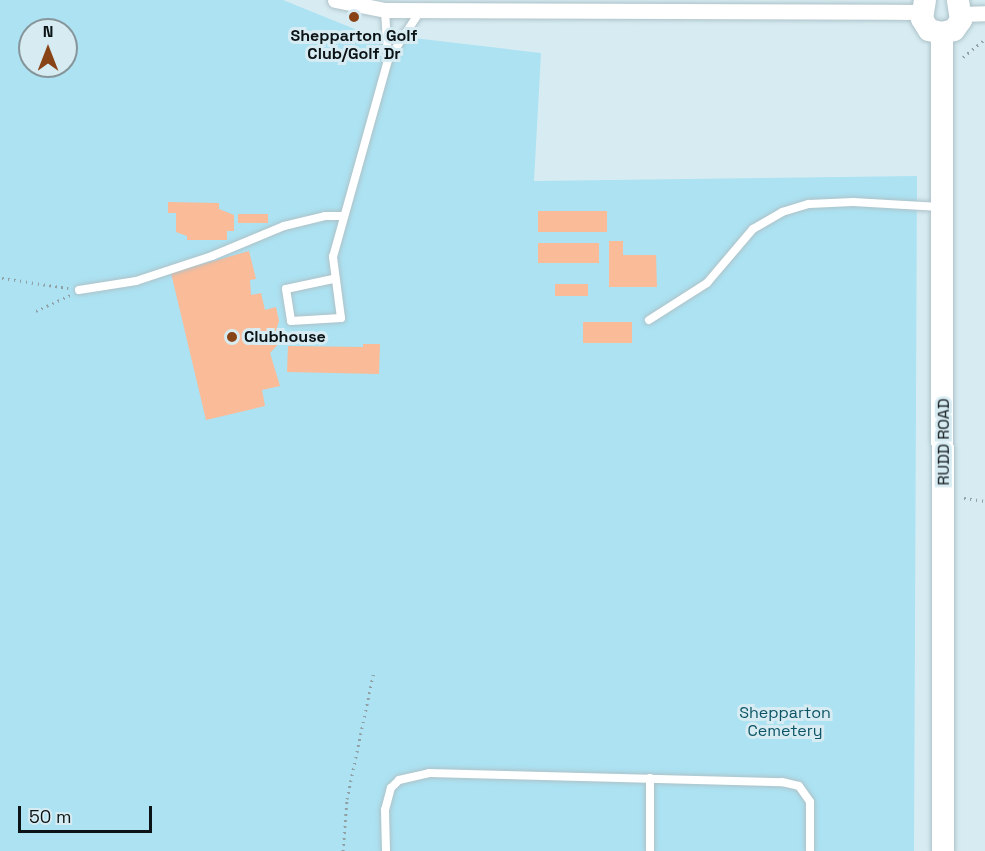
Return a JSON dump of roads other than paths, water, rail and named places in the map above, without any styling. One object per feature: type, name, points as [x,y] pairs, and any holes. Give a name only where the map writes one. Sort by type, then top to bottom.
[{"type":"street","points":[[334,0],[385,10],[522,4],[923,6],[929,30],[942,33],[954,30],[960,7],[985,13]]},
{"type":"street","name":"RUDD ROAD","points":[[942,33],[945,207],[943,851]]},
{"type":"lane","points":[[333,279],[286,289],[291,321],[341,318],[333,279],[333,257],[343,216],[388,60],[422,9]]},
{"type":"lane","points":[[385,10],[388,60]]},
{"type":"lane","points":[[649,320],[707,283],[753,230],[782,212],[809,204],[853,202],[945,207]]},
{"type":"lane","points":[[79,290],[136,281],[212,256],[284,226],[325,216],[343,216]]},
{"type":"lane","points":[[386,851],[385,810],[391,788],[411,776],[650,778],[799,786],[810,802],[810,851]]},
{"type":"lane","points":[[650,778],[650,851]]},
{"type":"place","name":"Shepparton Golf Club/Golf Dr","points":[[354,17]]},
{"type":"place","name":"Clubhouse","points":[[232,337]]},
{"type":"park label","name":"Shepparton Cemetery","points":[[785,722]]}]
